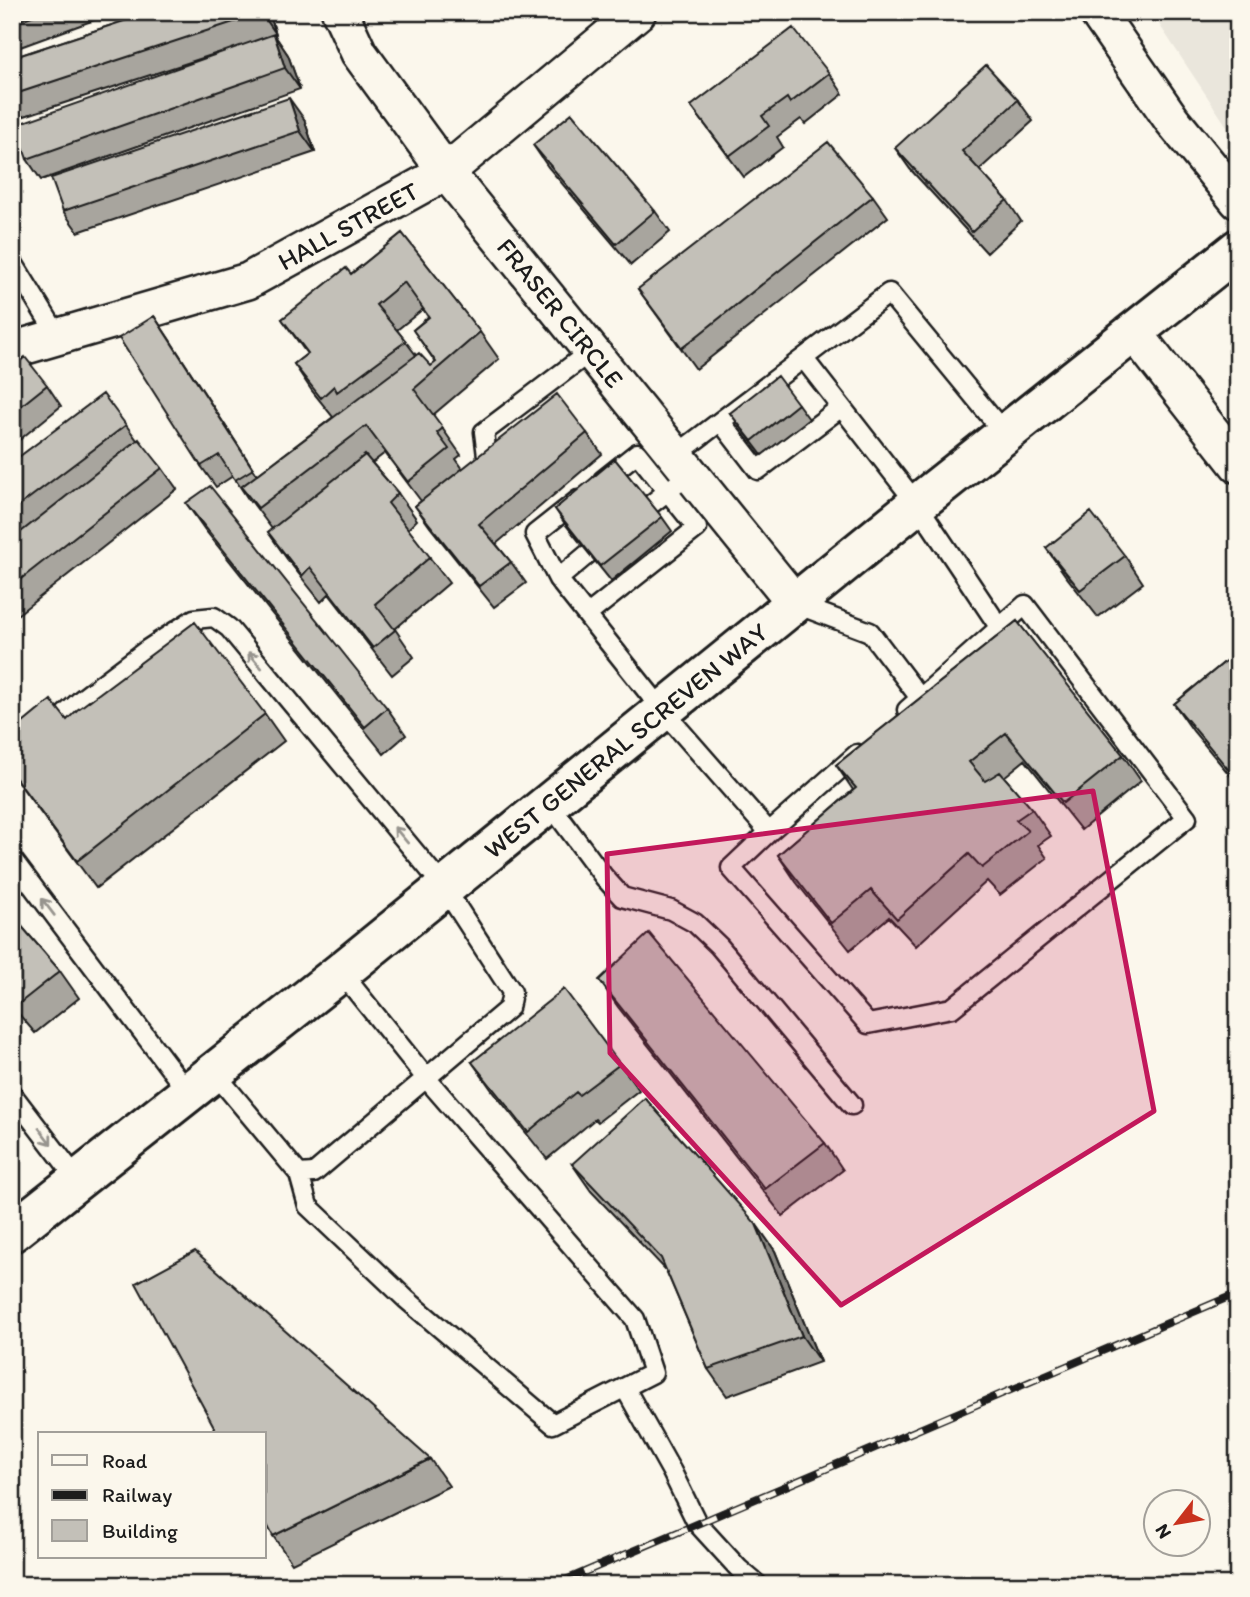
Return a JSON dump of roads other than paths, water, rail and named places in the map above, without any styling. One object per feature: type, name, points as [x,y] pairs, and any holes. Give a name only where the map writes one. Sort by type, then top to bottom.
[{"type":"main road","name":"WEST GENERAL SCREVEN WAY","points":[[12,1232],[341,972],[917,504],[1238,248]]},
{"type":"street","name":"FRASER CIRCLE","points":[[340,12],[359,53],[446,172],[591,351],[678,473],[796,604]]},
{"type":"street","name":"HALL STREET","points":[[12,350],[248,281],[446,172],[638,12]]},
{"type":"street","points":[[1097,12],[1172,120],[1238,201]]},
{"type":"street","points":[[1133,331],[1238,465]]},
{"type":"lane","points":[[12,261],[58,336]]},
{"type":"lane","points":[[650,505],[721,422],[890,293],[1005,434]]},
{"type":"lane","points":[[489,475],[484,432],[591,351]]},
{"type":"lane","points":[[804,359],[917,504],[1000,628]]},
{"type":"lane","points":[[721,422],[758,470],[840,408]]},
{"type":"lane","points":[[587,615],[697,528],[678,473],[637,453],[531,529],[558,579],[663,711],[769,832]]},
{"type":"lane","points":[[558,579],[589,553]]},
{"type":"lane","points":[[796,604],[870,632],[920,698]]},
{"type":"lane","points":[[870,742],[731,867],[868,1024],[952,1008],[1187,817],[1026,605],[890,725]]},
{"type":"lane","points":[[12,763],[82,699],[148,649],[194,619],[214,617],[229,628],[444,887],[512,992],[509,1008],[314,1173],[299,1174]]},
{"type":"lane","points":[[549,803],[622,897],[671,910],[695,923],[719,946],[852,1105]]},
{"type":"lane","points":[[12,859],[83,955],[200,1081],[299,1174],[309,1206],[406,1299],[553,1424],[653,1373],[635,1319],[426,1078],[341,972]]},
{"type":"lane","points":[[12,1094],[77,1179]]},
{"type":"lane","points":[[625,1388],[672,1472],[696,1523],[739,1569],[758,1585]]},
{"type":"railway","points":[[554,1585],[1238,1293]]}]
